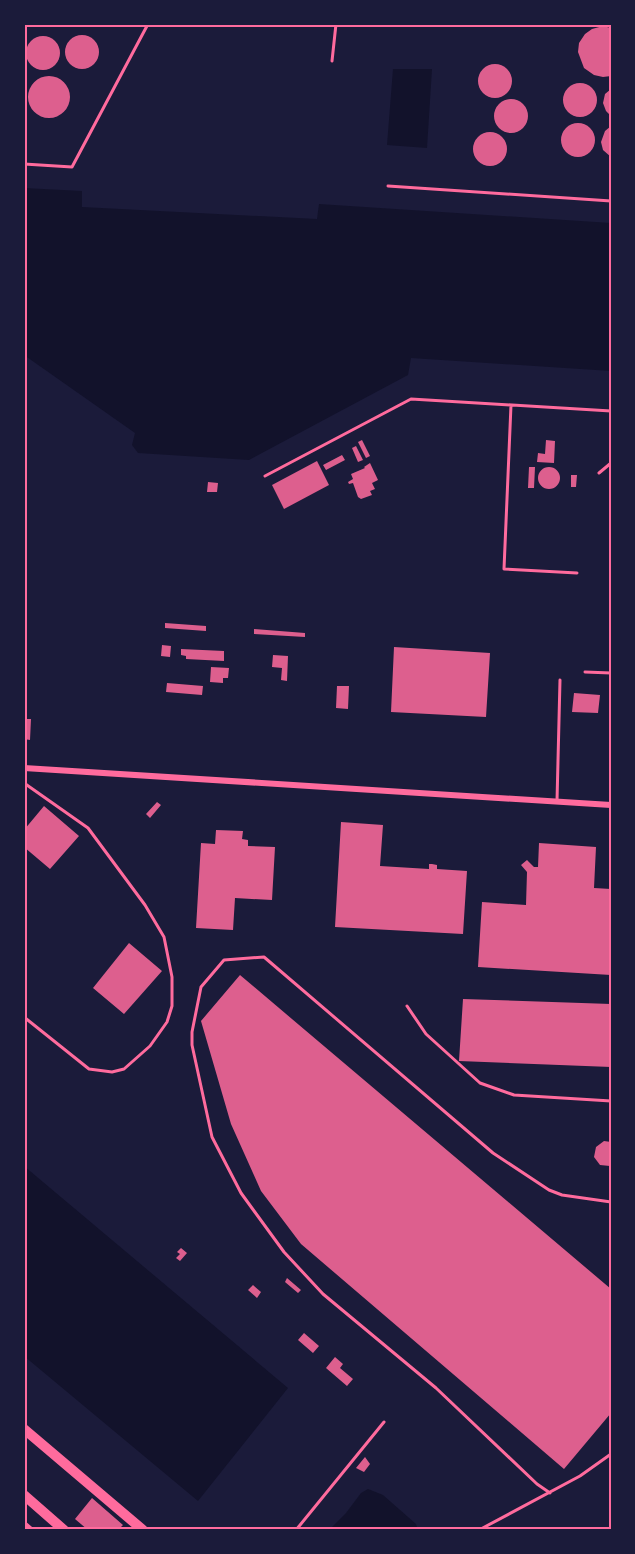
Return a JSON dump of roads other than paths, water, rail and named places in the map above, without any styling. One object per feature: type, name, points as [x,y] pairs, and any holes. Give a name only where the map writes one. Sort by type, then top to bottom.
[{"type":"highway","points":[[24,1429],[143,1530]]},
{"type":"highway","points":[[24,1495],[64,1530]]},
{"type":"street","points":[[24,768],[611,805]]},
{"type":"street","points":[[24,1524],[31,1530]]},
{"type":"lane","points":[[24,164],[72,167],[148,24]]},
{"type":"lane","points":[[332,61],[336,24]]},
{"type":"lane","points":[[388,186],[611,201]]},
{"type":"lane","points":[[265,477],[411,399],[611,411]]},
{"type":"lane","points":[[511,405],[504,569],[577,573]]},
{"type":"lane","points":[[599,473],[611,463]]},
{"type":"lane","points":[[585,672],[611,674]]},
{"type":"lane","points":[[557,802],[560,680]]},
{"type":"lane","points":[[24,783],[88,828],[145,905],[164,937],[171,977],[172,1006],[167,1022],[150,1046],[124,1069],[112,1072],[89,1069],[24,1017]]},
{"type":"lane","points":[[550,1493],[537,1484],[436,1388],[323,1294],[284,1252],[241,1193],[212,1137],[192,1045],[192,1032],[201,987],[224,960],[264,957],[493,1152],[549,1190],[562,1195],[611,1202]]},
{"type":"lane","points":[[407,1006],[426,1034],[480,1083],[513,1095],[611,1101]]},
{"type":"lane","points":[[296,1530],[384,1422]]},
{"type":"lane","points":[[479,1530],[580,1476],[611,1454]]}]
